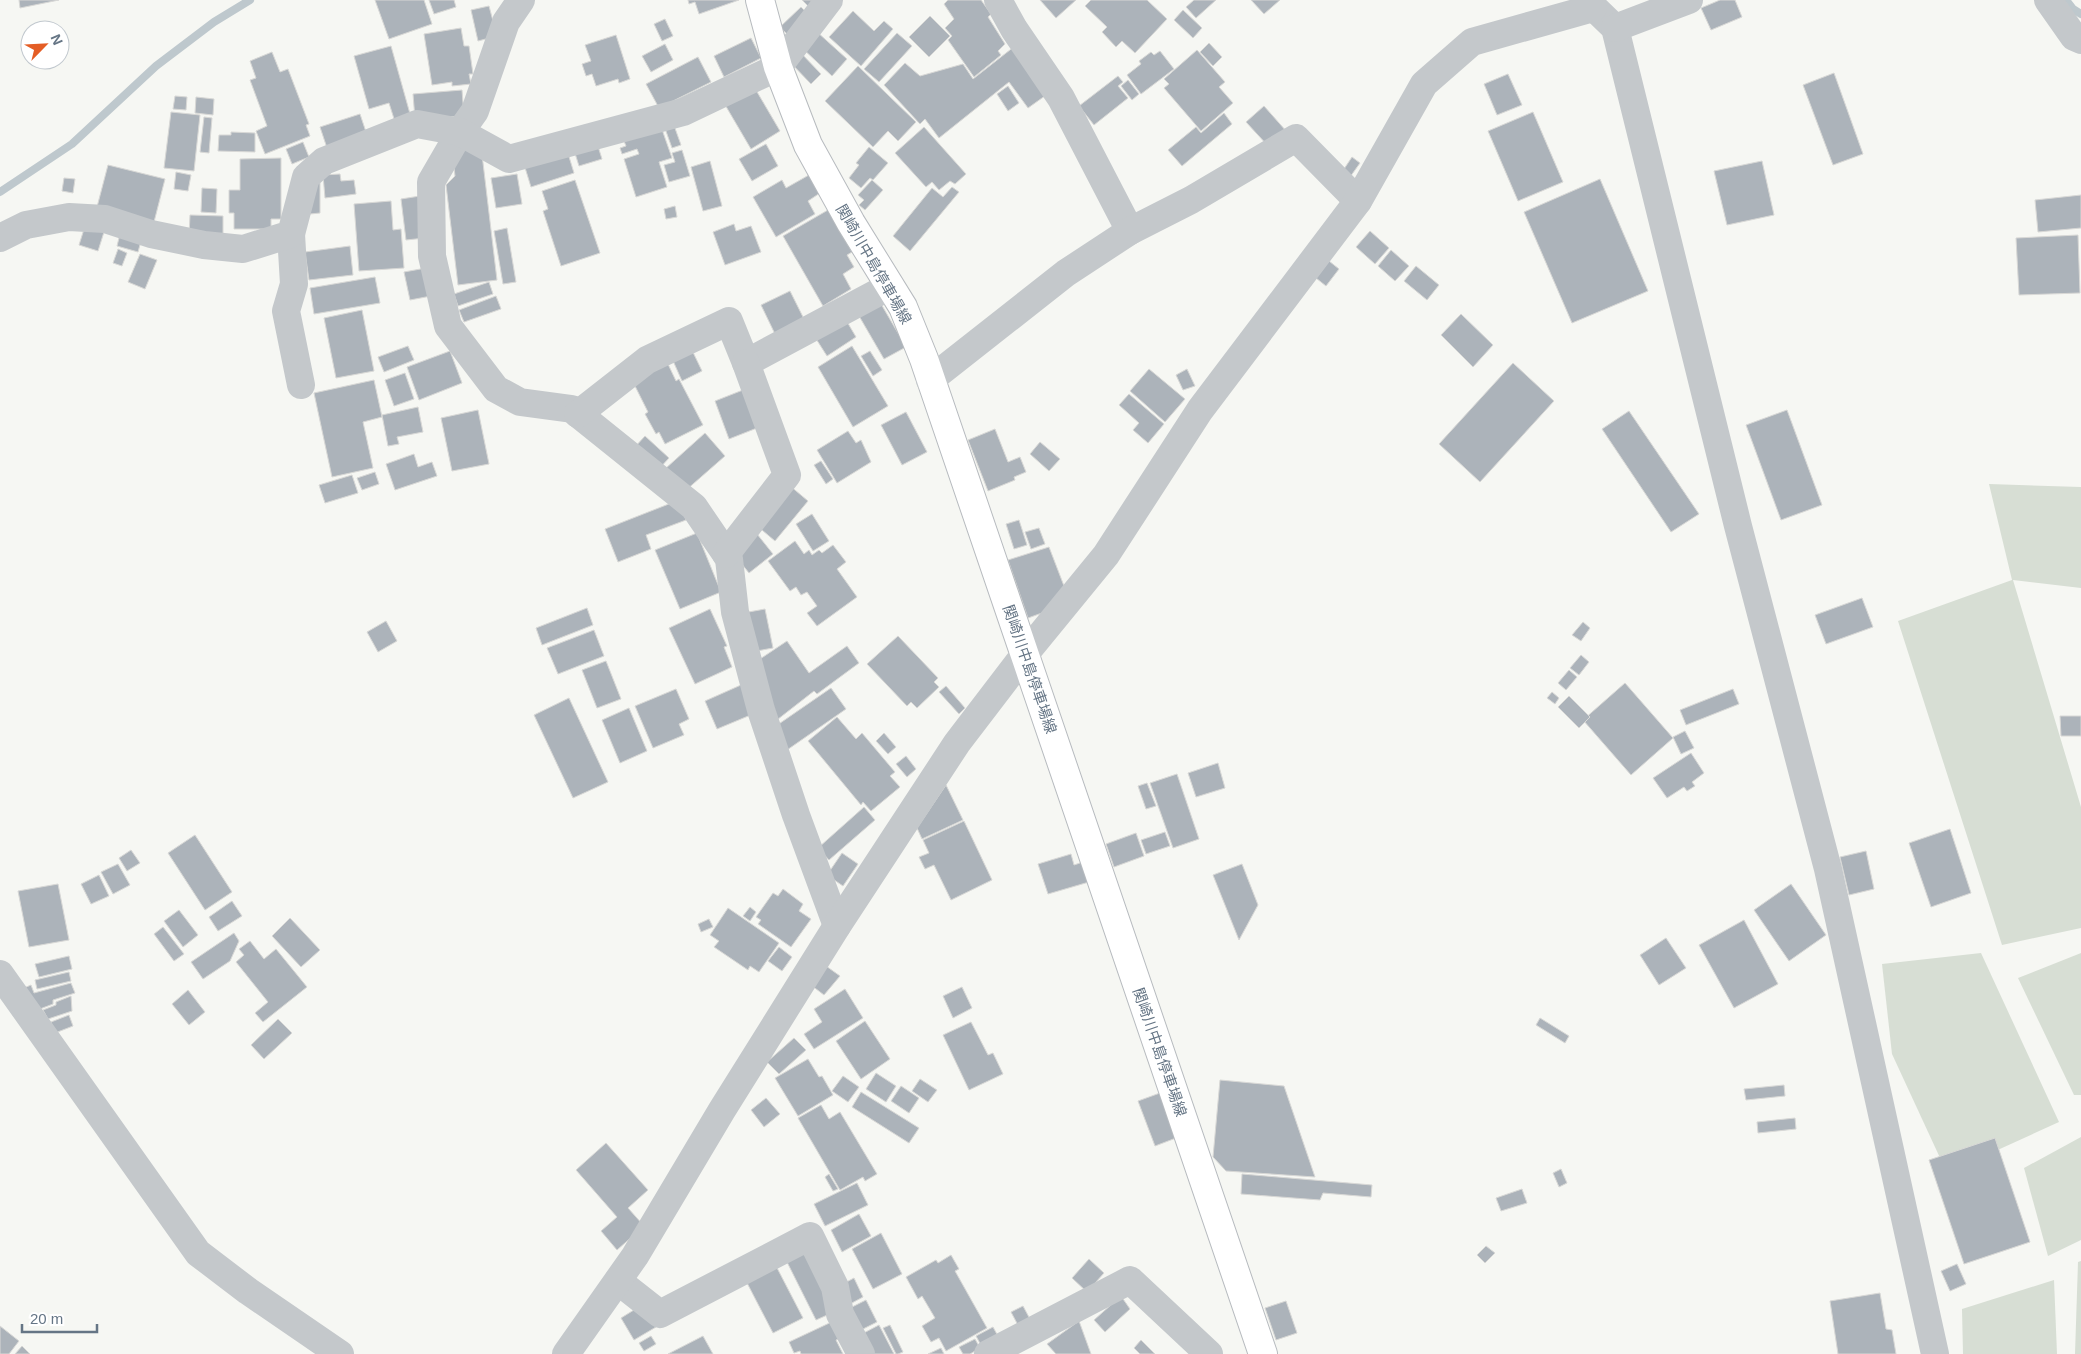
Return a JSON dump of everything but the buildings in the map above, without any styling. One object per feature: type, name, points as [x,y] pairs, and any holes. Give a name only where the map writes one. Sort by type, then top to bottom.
[{"type":"main road","name":"関崎川中島停車場線","points":[[760,0],[778,67],[808,145],[851,223],[903,307],[924,359],[1263,1354]]},
{"type":"street","points":[[521,0],[506,22],[475,111],[460,132],[431,182],[432,256],[448,326],[496,390],[520,402],[572,409],[694,506],[726,554],[729,559],[735,612],[760,710],[837,926]]},
{"type":"street","points":[[301,385],[286,311],[294,284],[291,234],[306,176],[324,161],[417,124],[460,132],[509,158],[683,112],[778,67],[829,0]]},
{"type":"street","points":[[998,0],[1014,29],[1061,98],[1130,231]]},
{"type":"street","points":[[1615,28],[1689,0]]},
{"type":"street","points":[[2048,0],[2074,37],[2081,40]]},
{"type":"street","points":[[566,1354],[635,1256],[722,1110],[837,926],[957,743],[1025,654],[1106,555],[1200,410],[1358,201],[1424,84],[1472,42],[1590,4],[1615,28],[1738,526],[1828,869],[1935,1354]]},
{"type":"street","points":[[930,380],[1066,273],[1130,231],[1192,200],[1296,138],[1358,201]]},
{"type":"street","points":[[0,238],[26,225],[69,216],[105,219],[151,234],[204,245],[243,249],[291,234]]},
{"type":"street","points":[[746,363],[890,286]]},
{"type":"street","points":[[578,414],[647,360],[729,321],[788,475],[726,554]]},
{"type":"street","points":[[0,974],[198,1253],[248,1291],[340,1354]]},
{"type":"street","points":[[618,1281],[660,1314],[810,1236],[836,1287],[840,1314],[861,1354]]},
{"type":"street","points":[[988,1354],[1130,1280],[1209,1354]]},
{"type":"shaded area","points":[[1989,484],[2081,487],[2081,588],[2013,580],[2081,807],[2081,928],[2002,945],[1898,621],[2012,580]]},
{"type":"shaded area","points":[[1981,953],[2059,1122],[1947,1173],[1892,1054],[1882,964]]},
{"type":"shaded area","points":[[2081,953],[2081,1095],[2074,1095],[2018,978]]},
{"type":"shaded area","points":[[2081,1137],[2081,1240],[2048,1256],[2024,1168]]},
{"type":"shaded area","points":[[2081,1261],[2081,1354],[2075,1354],[2078,1262]]},
{"type":"shaded area","points":[[2054,1280],[2057,1354],[1963,1354],[1962,1309]]},
{"type":"waterway","points":[[0,192],[72,144],[156,66],[214,22],[250,0]]},
{"type":"waterway","points":[[2066,0],[2073,9],[2081,14]]}]
